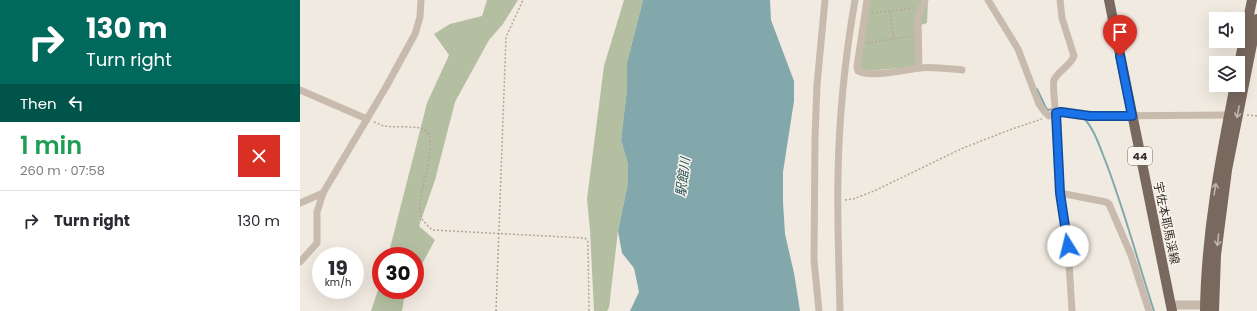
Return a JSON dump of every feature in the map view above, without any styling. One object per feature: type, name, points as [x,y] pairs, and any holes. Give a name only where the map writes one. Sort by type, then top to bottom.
[{"type":"main road","name":"宇佐本耶馬渓線","points":[[1109,0],[1172,308]]},
{"type":"main road","points":[[1240,56],[1252,0]]},
{"type":"main road","points":[[1210,308],[1208,252],[1211,216],[1220,161],[1257,18]]},
{"type":"main road","points":[[1233,115],[1235,92]]},
{"type":"street","points":[[300,262],[317,243],[317,212],[323,193],[415,34],[420,17],[421,0]]},
{"type":"street","points":[[819,311],[814,260],[815,137],[817,85],[825,0]]},
{"type":"street","points":[[840,311],[838,176],[841,113],[844,75],[855,0]]},
{"type":"street","points":[[867,0],[857,67],[858,71],[861,73],[892,73],[919,68],[962,70]]},
{"type":"street","points":[[988,0],[1018,49],[1039,104],[1044,112],[1053,115],[1061,112],[1090,116],[1233,115]]},
{"type":"street","points":[[1060,0],[1062,18],[1074,56],[1070,63],[1054,81],[1053,115],[1060,193],[1068,246],[1072,311]]},
{"type":"street","points":[[919,68],[918,18],[923,3]]},
{"type":"street","points":[[300,90],[367,119]]},
{"type":"street","points":[[300,203],[323,193]]},
{"type":"street","points":[[1060,193],[1106,202],[1109,204],[1131,254],[1149,311]]},
{"type":"street","points":[[1172,308],[1210,308]]},
{"type":"path","points":[[496,311],[506,37],[523,0]]},
{"type":"path","points":[[865,14],[890,11],[923,3]]},
{"type":"path","points":[[890,11],[894,39]]},
{"type":"path","points":[[860,44],[919,34]]},
{"type":"path","points":[[838,201],[853,199],[874,192],[963,148],[1053,115]]},
{"type":"path","points":[[1233,115],[1257,116]]},
{"type":"path","points":[[367,119],[385,126],[424,128],[429,133],[431,148],[420,198],[420,212],[422,220],[432,230],[585,238],[588,242],[589,311]]},
{"type":"green space","points":[[487,0],[518,0],[503,24],[489,40],[455,102],[435,180],[419,226],[435,240],[424,260],[424,247],[390,247],[427,103],[449,55],[434,34],[450,24],[482,16]]},
{"type":"green space","points":[[624,0],[643,0],[627,63],[627,89],[621,140],[628,164],[628,183],[618,231],[609,308],[607,311],[594,311],[587,199],[604,66]]},
{"type":"green space","points":[[869,0],[928,0],[927,23],[921,25],[917,64],[914,67],[865,71],[860,68]]},
{"type":"green space","points":[[375,299],[404,299],[402,311],[371,311]]},
{"type":"water","name":"駅館川","points":[[643,0],[770,0],[771,20],[794,81],[794,101],[783,172],[783,202],[785,234],[794,273],[800,311],[630,311],[639,292],[634,268],[622,253],[618,231],[628,183],[628,164],[621,140],[627,89],[627,63]]},
{"type":"waterway","points":[[1037,89],[1046,108],[1048,110],[1053,109]]},
{"type":"waterway","points":[[1082,116],[1087,121],[1094,133],[1114,183],[1154,311]]},
{"type":"route","points":[[1068,246],[1060,193],[1056,113],[1061,112],[1090,116],[1132,116],[1120,56]]}]
